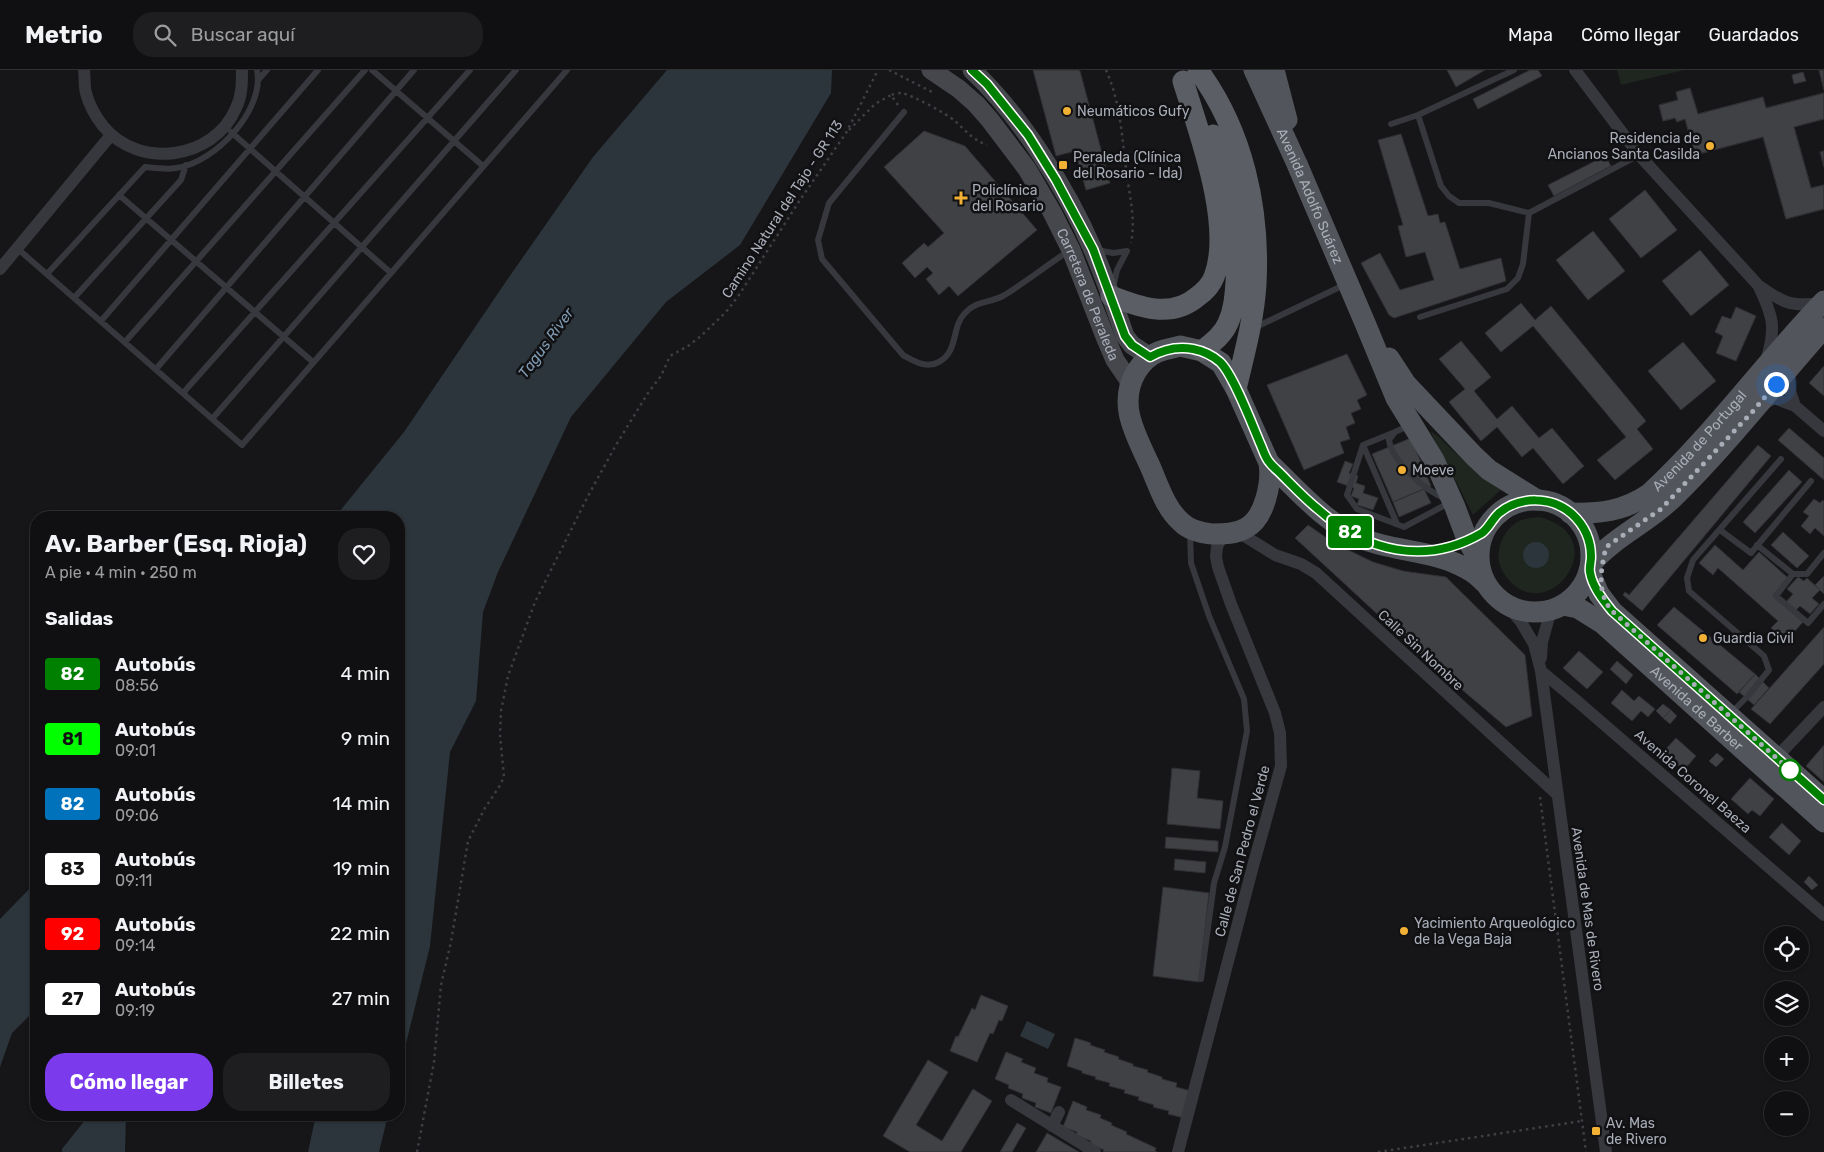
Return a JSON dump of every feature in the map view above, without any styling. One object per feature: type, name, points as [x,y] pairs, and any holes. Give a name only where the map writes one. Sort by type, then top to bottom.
[{"type":"highway","points":[[1111,296],[1142,308],[1168,309],[1192,301],[1204,291],[1213,279],[1219,255],[1220,229],[1206,155],[1185,74]]},
{"type":"highway","points":[[1185,74],[1213,90],[1230,124],[1244,163],[1250,191],[1256,248],[1256,285],[1249,331],[1236,389]]},
{"type":"highway","points":[[1185,74],[1212,132],[1224,164],[1232,202],[1238,255],[1235,299],[1229,322],[1224,331],[1202,351]]},
{"type":"main road","name":"Carretera de Peraleda","points":[[930,70],[976,104],[1027,169],[1071,250],[1115,360],[1130,382],[1141,365],[1150,357],[1158,352],[1180,346],[1202,351],[1221,363],[1236,389],[1269,463],[1270,474],[1266,497],[1257,517],[1248,527],[1230,533]]},
{"type":"main road","name":"Carretera de Peraleda","points":[[972,70],[987,84],[1028,135],[1056,180],[1093,249],[1125,336],[1132,345],[1150,357]]},
{"type":"main road","name":"Avenida Adolfo Suárez","points":[[1254,70],[1297,164],[1409,427],[1434,460],[1452,502],[1475,535]]},
{"type":"main road","points":[[1274,70],[1297,164]]},
{"type":"main road","name":"Avenida de Portugal","points":[[1570,512],[1595,513],[1612,511],[1637,502],[1649,494],[1726,412],[1823,302]]},
{"type":"main road","name":"Avenida Adolfo Suárez","points":[[1365,322],[1406,384],[1474,456],[1489,470],[1537,500]]},
{"type":"main road","name":"Avenida de Portugal","points":[[1590,567],[1606,547],[1661,509],[1754,410],[1823,329]]},
{"type":"main road","points":[[1130,382],[1128,411],[1135,434],[1168,505],[1182,523],[1191,529],[1210,534],[1230,533]]},
{"type":"main road","name":"Carretera de Peraleda","points":[[1269,463],[1308,501],[1337,524],[1359,537],[1379,545],[1440,558],[1468,569],[1485,583]]},
{"type":"main road","name":"Carretera de Peraleda","points":[[1266,497],[1287,494],[1308,501]]},
{"type":"main road","points":[[1537,500],[1560,506],[1570,512],[1580,523],[1591,549],[1590,567],[1579,591],[1557,608],[1536,612],[1521,611],[1507,605],[1495,596],[1485,583],[1480,572],[1478,560],[1479,545],[1475,535],[1500,512],[1511,505],[1524,501],[1537,500]]},
{"type":"main road","name":"Carretera de Peraleda","points":[[1415,552],[1434,551],[1450,547],[1475,535]]},
{"type":"main road","points":[[1606,547],[1600,575],[1607,605]]},
{"type":"main road","name":"Avenida de Barber","points":[[1590,567],[1596,588],[1607,605],[1824,822]]},
{"type":"main road","name":"Avenida de Barber","points":[[1557,608],[1578,608],[1602,623],[1723,721],[1776,758],[1824,800]]},
{"type":"street","points":[[84,70],[86,93],[95,116],[111,135],[132,149],[157,155],[182,153],[206,143],[229,130],[242,86],[242,70]]},
{"type":"street","points":[[1575,70],[1638,155],[1758,285],[1776,298],[1789,304],[1803,306],[1823,302]]},
{"type":"street","points":[[0,269],[111,135]]},
{"type":"street","points":[[1758,285],[1772,317],[1774,334],[1766,365]]},
{"type":"street","points":[[1789,368],[1790,391],[1795,406]]},
{"type":"street","points":[[1754,410],[1774,398],[1795,406],[1824,431]]},
{"type":"street","name":"Calle Sin Nombre","points":[[1230,533],[1275,556],[1300,564],[1316,573],[1557,794]]},
{"type":"street","name":"Calle de San Pedro el Verde","points":[[1178,1152],[1281,766],[1280,733],[1275,713],[1218,567],[1217,547],[1230,533]]},
{"type":"street","name":"Avenida de Mas de Rivero","points":[[1507,605],[1521,622],[1534,644],[1540,671],[1606,1152]]},
{"type":"street","name":"Avenida de Mas de Rivero","points":[[1540,671],[1542,642],[1557,608]]},
{"type":"street","name":"Avenida Coronel Baeza","points":[[1540,671],[1577,700],[1824,915]]},
{"type":"street","points":[[1776,758],[1824,706]]},
{"type":"street","points":[[1011,1100],[1095,1152]]},
{"type":"street","points":[[1052,1126],[1059,1112]]},
{"type":"lane","points":[[47,274],[146,167],[176,168],[205,158],[253,104],[259,79],[257,70]]},
{"type":"lane","points":[[259,79],[267,70]]},
{"type":"lane","points":[[101,321],[318,70]]},
{"type":"lane","points":[[125,342],[365,70]]},
{"type":"lane","points":[[372,70],[483,166]]},
{"type":"lane","points":[[156,369],[414,70]]},
{"type":"lane","points":[[183,394],[470,70]]},
{"type":"lane","points":[[212,419],[516,70]]},
{"type":"lane","points":[[18,249],[242,445],[567,70]]},
{"type":"lane","points":[[1391,124],[1418,115],[1514,70]]},
{"type":"lane","points":[[904,112],[829,203],[818,240],[822,259],[903,355],[918,364],[930,365],[940,362],[952,350],[957,330],[964,314],[976,304],[1001,297],[1071,250]]},
{"type":"lane","points":[[1418,115],[1442,186],[1449,196],[1459,204],[1489,203],[1529,213],[1638,155]]},
{"type":"lane","points":[[229,130],[390,273]]},
{"type":"lane","points":[[74,298],[181,180],[186,165]]},
{"type":"lane","points":[[119,195],[313,362]]},
{"type":"lane","points":[[1420,317],[1507,289],[1518,278],[1523,264],[1529,213]]},
{"type":"lane","points":[[1093,249],[1108,252],[1128,250]]},
{"type":"lane","points":[[1111,296],[1117,270],[1128,250]]},
{"type":"lane","points":[[1249,331],[1348,284]]},
{"type":"lane","points":[[1363,445],[1409,427]]},
{"type":"lane","points":[[1409,427],[1389,440],[1390,448],[1416,480],[1438,496],[1452,502]]},
{"type":"lane","points":[[1442,433],[1474,456]]},
{"type":"lane","points":[[1363,445],[1397,524]]},
{"type":"lane","points":[[1363,445],[1347,495],[1357,509],[1404,527],[1452,502]]},
{"type":"lane","points":[[1723,721],[1748,696],[1769,670],[1764,656],[1689,591],[1686,578],[1693,560],[1781,459]]},
{"type":"lane","points":[[1720,530],[1751,552],[1811,480]]},
{"type":"lane","points":[[1191,529],[1189,547],[1191,564],[1209,616],[1244,699],[1247,731],[1225,847],[1214,883],[1201,980]]},
{"type":"lane","points":[[1757,545],[1793,574],[1807,574],[1824,553]]},
{"type":"lane","points":[[1793,574],[1776,596],[1808,623],[1824,604]]},
{"type":"path","name":"Camino Natural del Tajo - GR 113","points":[[417,1152],[434,1062],[440,985],[451,942],[468,841],[504,777],[500,735],[501,711],[508,676],[535,602],[588,496],[616,445],[648,393],[661,376],[670,356],[701,336],[726,312],[754,275],[796,207],[846,133],[878,70]]},
{"type":"path","points":[[889,70],[938,95]]},
{"type":"path","points":[[1106,70],[1117,104],[1134,220],[1131,243],[1128,250]]},
{"type":"path","points":[[846,133],[875,104],[891,95],[901,93],[930,106],[955,121],[978,141],[992,146],[988,141]]},
{"type":"path","points":[[891,95],[904,112]]},
{"type":"path","points":[[1537,792],[1541,797],[1586,1152]]},
{"type":"path","points":[[1378,1152],[1582,1121]]},
{"type":"shaded area","points":[[1617,70],[1684,70],[1621,85]]},
{"type":"shaded area","points":[[1430,431],[1438,436],[1476,472],[1501,490],[1473,515]]},
{"type":"shaded area","points":[[1539,517],[1562,528],[1573,543],[1574,560],[1566,576],[1553,588],[1537,593],[1519,589],[1503,572],[1500,566],[1499,552],[1503,538],[1511,526],[1528,518]]},
{"type":"water","name":"Tagus River","points":[[667,70],[832,70],[831,93],[740,245],[666,302],[571,417],[498,572],[483,612],[476,701],[450,752],[430,946],[405,1048],[405,511],[340,511],[404,432],[593,157]]},
{"type":"water","points":[[1536,542],[1545,546],[1549,555],[1545,564],[1536,568],[1527,564],[1523,555],[1527,546]]},
{"type":"water","points":[[30,888],[30,1015],[12,1033],[0,1067],[0,919]]},
{"type":"water","points":[[1027,1021],[1055,1034],[1048,1049],[1020,1036]]},
{"type":"water","points":[[84,1121],[126,1121],[125,1152],[62,1152],[62,1149]]},
{"type":"water","points":[[315,1121],[387,1121],[379,1152],[308,1152]]},
{"type":"building","name":"Neumáticos Gufy","points":[[1033,70],[1080,71],[1110,183],[1086,190],[1075,151],[1056,156]]},
{"type":"building","points":[[1447,70],[1485,70],[1456,87]]},
{"type":"building","points":[[1530,70],[1538,70],[1542,76],[1478,109],[1473,99]]},
{"type":"building","points":[[1819,70],[1824,70],[1824,90]]},
{"type":"building","points":[[1819,70],[1824,70],[1824,90]]},
{"type":"building","points":[[1803,72],[1806,81],[1794,84],[1792,75]]},
{"type":"building","name":"Residencia de Ancianos Santa Casilda","points":[[1690,88],[1698,114],[1763,97],[1766,108],[1824,93],[1824,119],[1794,127],[1811,188],[1824,185],[1824,209],[1786,219],[1763,137],[1695,155],[1685,119],[1677,122],[1675,118],[1663,121],[1659,105],[1678,100],[1676,92]]},
{"type":"building","name":"Residencia de Ancianos Santa Casilda","points":[[1690,88],[1698,114],[1763,97],[1766,108],[1824,93],[1824,119],[1794,127],[1811,188],[1824,185],[1824,209],[1786,219],[1763,137],[1695,155],[1685,119],[1677,122],[1675,118],[1663,121],[1659,105],[1678,100],[1676,92]]},
{"type":"building","name":"Policlínica del Rosario","points":[[924,131],[965,146],[1037,230],[958,296],[949,286],[939,295],[926,279],[933,273],[927,267],[915,278],[902,263],[924,243],[928,247],[944,233],[884,167]]},
{"type":"building","points":[[1401,134],[1428,216],[1438,214],[1440,223],[1445,222],[1460,269],[1501,258],[1506,281],[1394,318],[1389,315],[1361,263],[1380,253],[1400,290],[1434,280],[1425,252],[1406,257],[1398,226],[1403,225],[1378,140]]},
{"type":"building","points":[[1824,151],[1824,167],[1820,152]]},
{"type":"building","points":[[1824,151],[1824,167],[1820,152]]},
{"type":"building","points":[[1605,156],[1611,166],[1554,196],[1548,185]]},
{"type":"building","points":[[1645,190],[1677,230],[1641,258],[1609,219]]},
{"type":"building","points":[[1593,231],[1625,271],[1588,300],[1556,260]]},
{"type":"building","points":[[1700,250],[1729,285],[1691,316],[1662,281]]},
{"type":"building","points":[[1521,303],[1535,320],[1551,306],[1646,421],[1637,429],[1653,449],[1615,480],[1597,460],[1626,437],[1533,326],[1501,352],[1485,333]]},
{"type":"building","points":[[1736,307],[1756,316],[1736,361],[1716,353],[1723,336],[1715,332],[1722,316],[1731,319]]},
{"type":"building","points":[[1461,341],[1491,377],[1474,391],[1497,419],[1512,406],[1539,438],[1552,428],[1584,466],[1563,484],[1533,448],[1522,457],[1497,427],[1481,441],[1449,402],[1465,389],[1439,359]]},
{"type":"building","points":[[1683,342],[1716,381],[1681,410],[1648,371]]},
{"type":"building","points":[[1347,354],[1367,395],[1357,400],[1361,409],[1351,413],[1355,423],[1346,427],[1350,439],[1340,442],[1344,453],[1304,470],[1267,385]]},
{"type":"building","points":[[1824,366],[1824,396],[1809,383]]},
{"type":"building","points":[[1789,428],[1824,458],[1824,480],[1778,440]]},
{"type":"building","name":"Moeve","points":[[1411,438],[1431,486],[1393,502],[1372,454]]},
{"type":"building","points":[[1758,445],[1771,456],[1642,611],[1623,595],[1625,592],[1629,595]]},
{"type":"building","points":[[1345,461],[1353,464],[1349,473],[1358,476],[1356,483],[1365,486],[1363,493],[1378,498],[1373,510],[1357,505],[1359,499],[1351,496],[1354,488],[1337,482]]},
{"type":"building","points":[[1789,470],[1802,482],[1755,533],[1743,522]]},
{"type":"building","points":[[1424,489],[1431,503],[1399,517],[1393,502]]},
{"type":"building","points":[[1814,499],[1820,503],[1823,500],[1824,502],[1824,536],[1815,528],[1810,534],[1801,526],[1809,516],[1803,512]]},
{"type":"building","points":[[1308,525],[1334,543],[1373,562],[1403,571],[1446,577],[1525,655],[1532,716],[1506,727],[1427,660],[1295,538]]},
{"type":"building","points":[[1783,532],[1809,556],[1797,568],[1771,545]]},
{"type":"building","points":[[1715,545],[1743,570],[1759,552],[1788,578],[1773,595],[1803,622],[1786,641],[1771,628],[1778,621],[1718,568],[1713,575],[1699,563]]},
{"type":"building","points":[[1824,576],[1824,594],[1815,585]]},
{"type":"building","points":[[1798,577],[1804,581],[1807,578],[1820,590],[1812,598],[1819,604],[1810,614],[1800,606],[1795,611],[1786,602],[1793,594],[1787,589]]},
{"type":"building","points":[[1674,607],[1755,674],[1737,694],[1657,625]]},
{"type":"building","points":[[1824,627],[1824,664],[1770,724],[1751,709]]},
{"type":"building","points":[[1579,651],[1603,672],[1587,689],[1563,668]]},
{"type":"building","points":[[1617,661],[1633,675],[1626,684],[1610,669]]},
{"type":"building","points":[[1755,674],[1769,688],[1754,705],[1739,692]]},
{"type":"building","points":[[1622,690],[1634,701],[1639,696],[1655,709],[1648,717],[1641,711],[1632,721],[1611,703]]},
{"type":"building","points":[[1663,704],[1671,710],[1663,718],[1656,711]]},
{"type":"building","points":[[1671,710],[1677,716],[1670,724],[1663,718]]},
{"type":"building","points":[[1676,738],[1696,756],[1684,770],[1663,752]]},
{"type":"building","points":[[1824,745],[1824,782],[1806,766]]},
{"type":"building","points":[[1717,753],[1724,759],[1716,767],[1709,761]]},
{"type":"building","points":[[1172,768],[1200,771],[1197,798],[1223,801],[1220,829],[1167,824]]},
{"type":"building","points":[[1750,778],[1774,799],[1760,816],[1752,810],[1748,814],[1731,799]]},
{"type":"building","points":[[1782,823],[1801,841],[1789,855],[1769,837]]},
{"type":"building","points":[[1166,837],[1218,841],[1218,852],[1165,848]]},
{"type":"building","points":[[1175,859],[1206,862],[1205,873],[1174,870]]},
{"type":"building","points":[[1809,876],[1818,885],[1812,890],[1804,882]]},
{"type":"building","points":[[1163,887],[1209,893],[1199,982],[1153,976]]},
{"type":"building","points":[[981,995],[1008,1006],[1002,1021],[999,1020],[993,1034],[990,1033],[977,1062],[950,1051],[972,1008],[975,1010]]},
{"type":"building","points":[[1075,1038],[1091,1043],[1090,1045],[1105,1050],[1104,1052],[1119,1057],[1118,1059],[1133,1064],[1133,1066],[1148,1070],[1147,1072],[1162,1077],[1162,1079],[1177,1083],[1176,1087],[1191,1091],[1184,1118],[1168,1114],[1169,1111],[1153,1107],[1154,1105],[1138,1100],[1139,1097],[1124,1093],[1125,1090],[1109,1086],[1110,1083],[1095,1079],[1096,1077],[1067,1066]]},
{"type":"building","points":[[1006,1052],[1023,1059],[1021,1062],[1036,1068],[1034,1073],[1048,1078],[1047,1082],[1061,1087],[1051,1113],[1035,1107],[1036,1103],[1022,1098],[1023,1094],[1008,1088],[1009,1085],[995,1079]]},
{"type":"building","points":[[928,1060],[948,1072],[916,1125],[942,1141],[973,1089],[992,1101],[961,1152],[910,1152],[883,1136]]},
{"type":"building","points":[[1073,1101],[1087,1107],[1086,1110],[1101,1115],[1100,1118],[1127,1132],[1126,1134],[1156,1148],[1155,1151],[1157,1152],[1103,1152],[1104,1150],[1090,1144],[1091,1141],[1076,1135],[1077,1132],[1063,1127]]},
{"type":"building","points":[[1017,1123],[1026,1128],[1012,1152],[1000,1152]]},
{"type":"building","points":[[1047,1133],[1079,1152],[1036,1152]]},
{"type":"bus line","name":"82","points":[[972,70],[987,84],[1028,135],[1056,180],[1093,249],[1125,336],[1132,345],[1150,357],[1158,352],[1180,346],[1202,351],[1221,363],[1236,389],[1269,463],[1319,511],[1359,537],[1379,545],[1415,552],[1434,551],[1450,547],[1484,532],[1491,521],[1511,505],[1537,500],[1560,506],[1570,512],[1580,523],[1587,536],[1591,549],[1589,571],[1599,594],[1612,611],[1824,800]]},
{"type":"place","name":"Neumáticos Gufy","points":[[1067,111]]},
{"type":"place","name":"Residencia de Ancianos Santa Casilda","points":[[1710,146]]},
{"type":"place","name":"Peraleda (Clínica del Rosario - Ida)","points":[[1063,165]]},
{"type":"place","name":"Policlínica del Rosario","points":[[961,198]]},
{"type":"place","name":"Moeve","points":[[1402,470]]},
{"type":"place","name":"Guardia Civil","points":[[1703,638]]},
{"type":"place","name":"Yacimiento Arqueológico de la Vega Baja","points":[[1404,931]]},
{"type":"place","name":"Av. Mas de Rivero","points":[[1596,1131]]},
{"type":"route","points":[[1776,384],[1676,495],[1661,509],[1606,547],[1600,575],[1602,590],[1607,605],[1612,611],[1790,770]]}]
